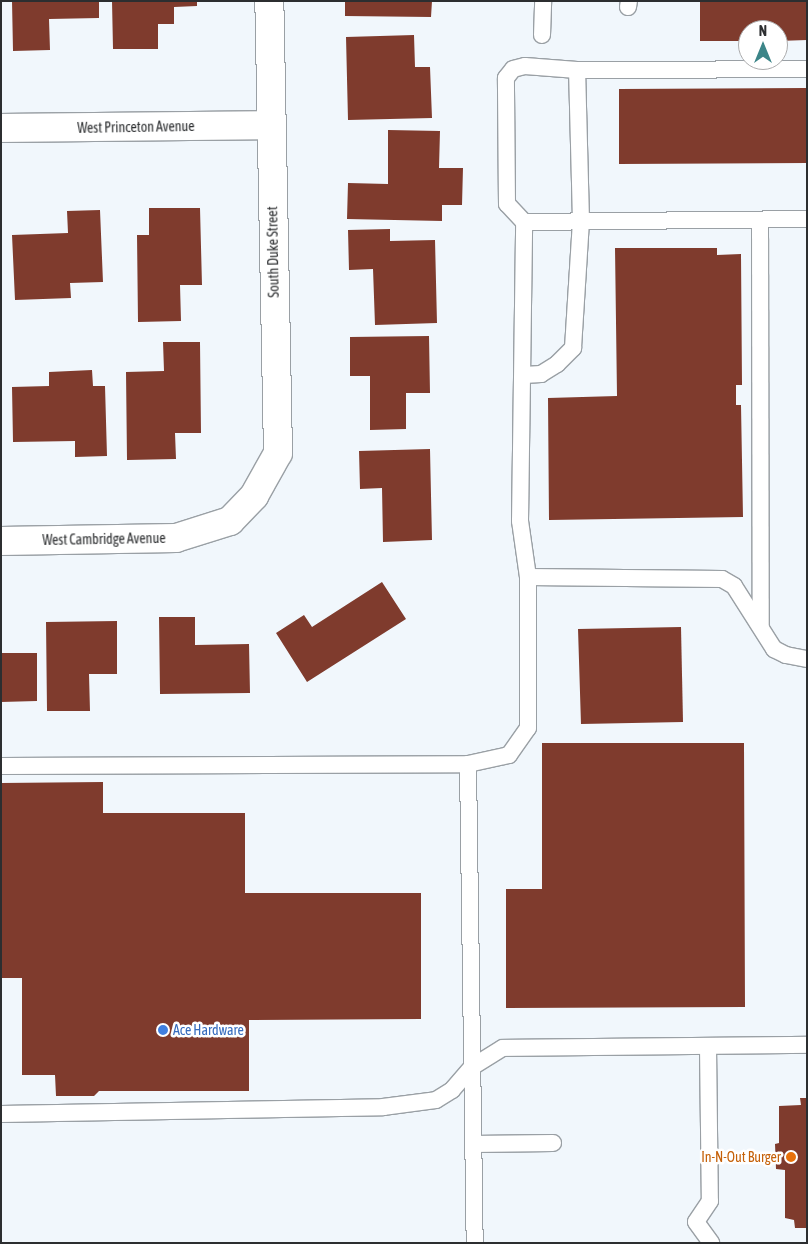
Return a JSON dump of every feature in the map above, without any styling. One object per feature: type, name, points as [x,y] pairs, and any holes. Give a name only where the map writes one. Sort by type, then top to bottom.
[{"type":"street","name":"South Duke Street","points":[[254,496],[278,453],[269,1]]},
{"type":"street","name":"West Princeton Avenue","points":[[1,128],[270,125]]},
{"type":"street","name":"West Cambridge Avenue","points":[[1,540],[176,538],[230,521],[254,496]]},
{"type":"lane","points":[[542,35],[543,1]]},
{"type":"lane","points":[[1,766],[468,764],[509,755],[528,728],[528,578],[520,521],[524,375],[524,222],[507,204],[506,78],[513,69],[525,66],[577,70],[807,69]]},
{"type":"lane","points":[[524,375],[541,374],[557,364],[573,348],[581,221],[577,70]]},
{"type":"lane","points":[[524,222],[807,219]]},
{"type":"lane","points":[[760,220],[761,626]]},
{"type":"lane","points":[[528,578],[722,579],[734,586],[774,649],[786,655],[807,659]]},
{"type":"lane","points":[[468,764],[475,1243]]},
{"type":"lane","points":[[1,1114],[383,1107],[436,1100],[452,1090],[472,1067],[503,1048],[807,1045]]},
{"type":"lane","points":[[708,1047],[710,1201],[696,1222],[711,1243]]},
{"type":"lane","points":[[473,1144],[553,1143]]},
{"type":"building","points":[[12,1],[99,1],[99,18],[49,19],[50,50],[13,51]]},
{"type":"building","points":[[112,1],[197,1],[197,6],[174,7],[174,24],[158,24],[158,49],[113,49]]},
{"type":"building","points":[[345,1],[432,1],[431,17],[345,16]]},
{"type":"building","points":[[700,1],[807,1],[807,40],[788,41],[788,20],[738,20],[738,41],[700,41]]},
{"type":"building","points":[[414,35],[415,67],[430,67],[432,118],[348,120],[346,37]]},
{"type":"building","points":[[806,88],[807,163],[619,164],[619,89]]},
{"type":"building","points":[[388,130],[440,131],[439,168],[463,168],[462,205],[442,205],[442,221],[347,219],[348,183],[388,184]]},
{"type":"building","points":[[149,208],[200,208],[202,285],[180,285],[181,321],[138,322],[137,235],[149,235]]},
{"type":"building","points":[[100,210],[103,282],[70,283],[71,298],[15,300],[12,235],[68,233],[67,211]]},
{"type":"building","points":[[390,229],[390,241],[435,240],[437,323],[375,325],[373,269],[349,270],[348,230]]},
{"type":"building","points":[[615,248],[717,248],[717,255],[741,254],[742,385],[736,385],[736,405],[741,405],[743,517],[549,520],[548,398],[617,396]]},
{"type":"building","points":[[429,336],[430,393],[406,393],[406,429],[370,430],[370,376],[350,376],[350,337]]},
{"type":"building","points":[[163,342],[200,342],[201,433],[175,433],[176,459],[127,460],[126,372],[164,371]]},
{"type":"building","points":[[92,370],[93,386],[105,386],[107,456],[75,457],[75,441],[13,442],[12,387],[49,386],[49,372]]},
{"type":"building","points":[[430,449],[432,540],[383,542],[382,488],[360,489],[359,451]]},
{"type":"building","points":[[382,582],[406,619],[307,682],[276,633],[304,615],[312,627]]},
{"type":"building","points":[[159,617],[195,617],[195,645],[249,644],[250,693],[160,694]]},
{"type":"building","points":[[117,621],[117,674],[89,674],[90,711],[47,711],[46,622]]},
{"type":"building","points":[[681,627],[683,722],[581,724],[578,629]]},
{"type":"building","points":[[1,653],[37,653],[37,701],[1,702]]},
{"type":"building","points":[[542,743],[744,743],[745,1007],[506,1008],[506,889],[542,889]]},
{"type":"building","points":[[103,782],[103,813],[245,813],[245,893],[421,893],[421,1019],[249,1020],[249,1091],[99,1091],[94,1096],[56,1096],[55,1075],[22,1075],[22,978],[1,978],[1,783]]},
{"type":"building","name":"In-N-Out Burger","points":[[800,1098],[807,1098],[807,1228],[795,1228],[794,1220],[785,1218],[785,1170],[776,1169],[775,1144],[779,1143],[779,1106],[801,1105]]},
{"type":"place","name":"Ace Hardware","points":[[163,1030]]},
{"type":"place","name":"In-N-Out Burger","points":[[791,1157]]}]
